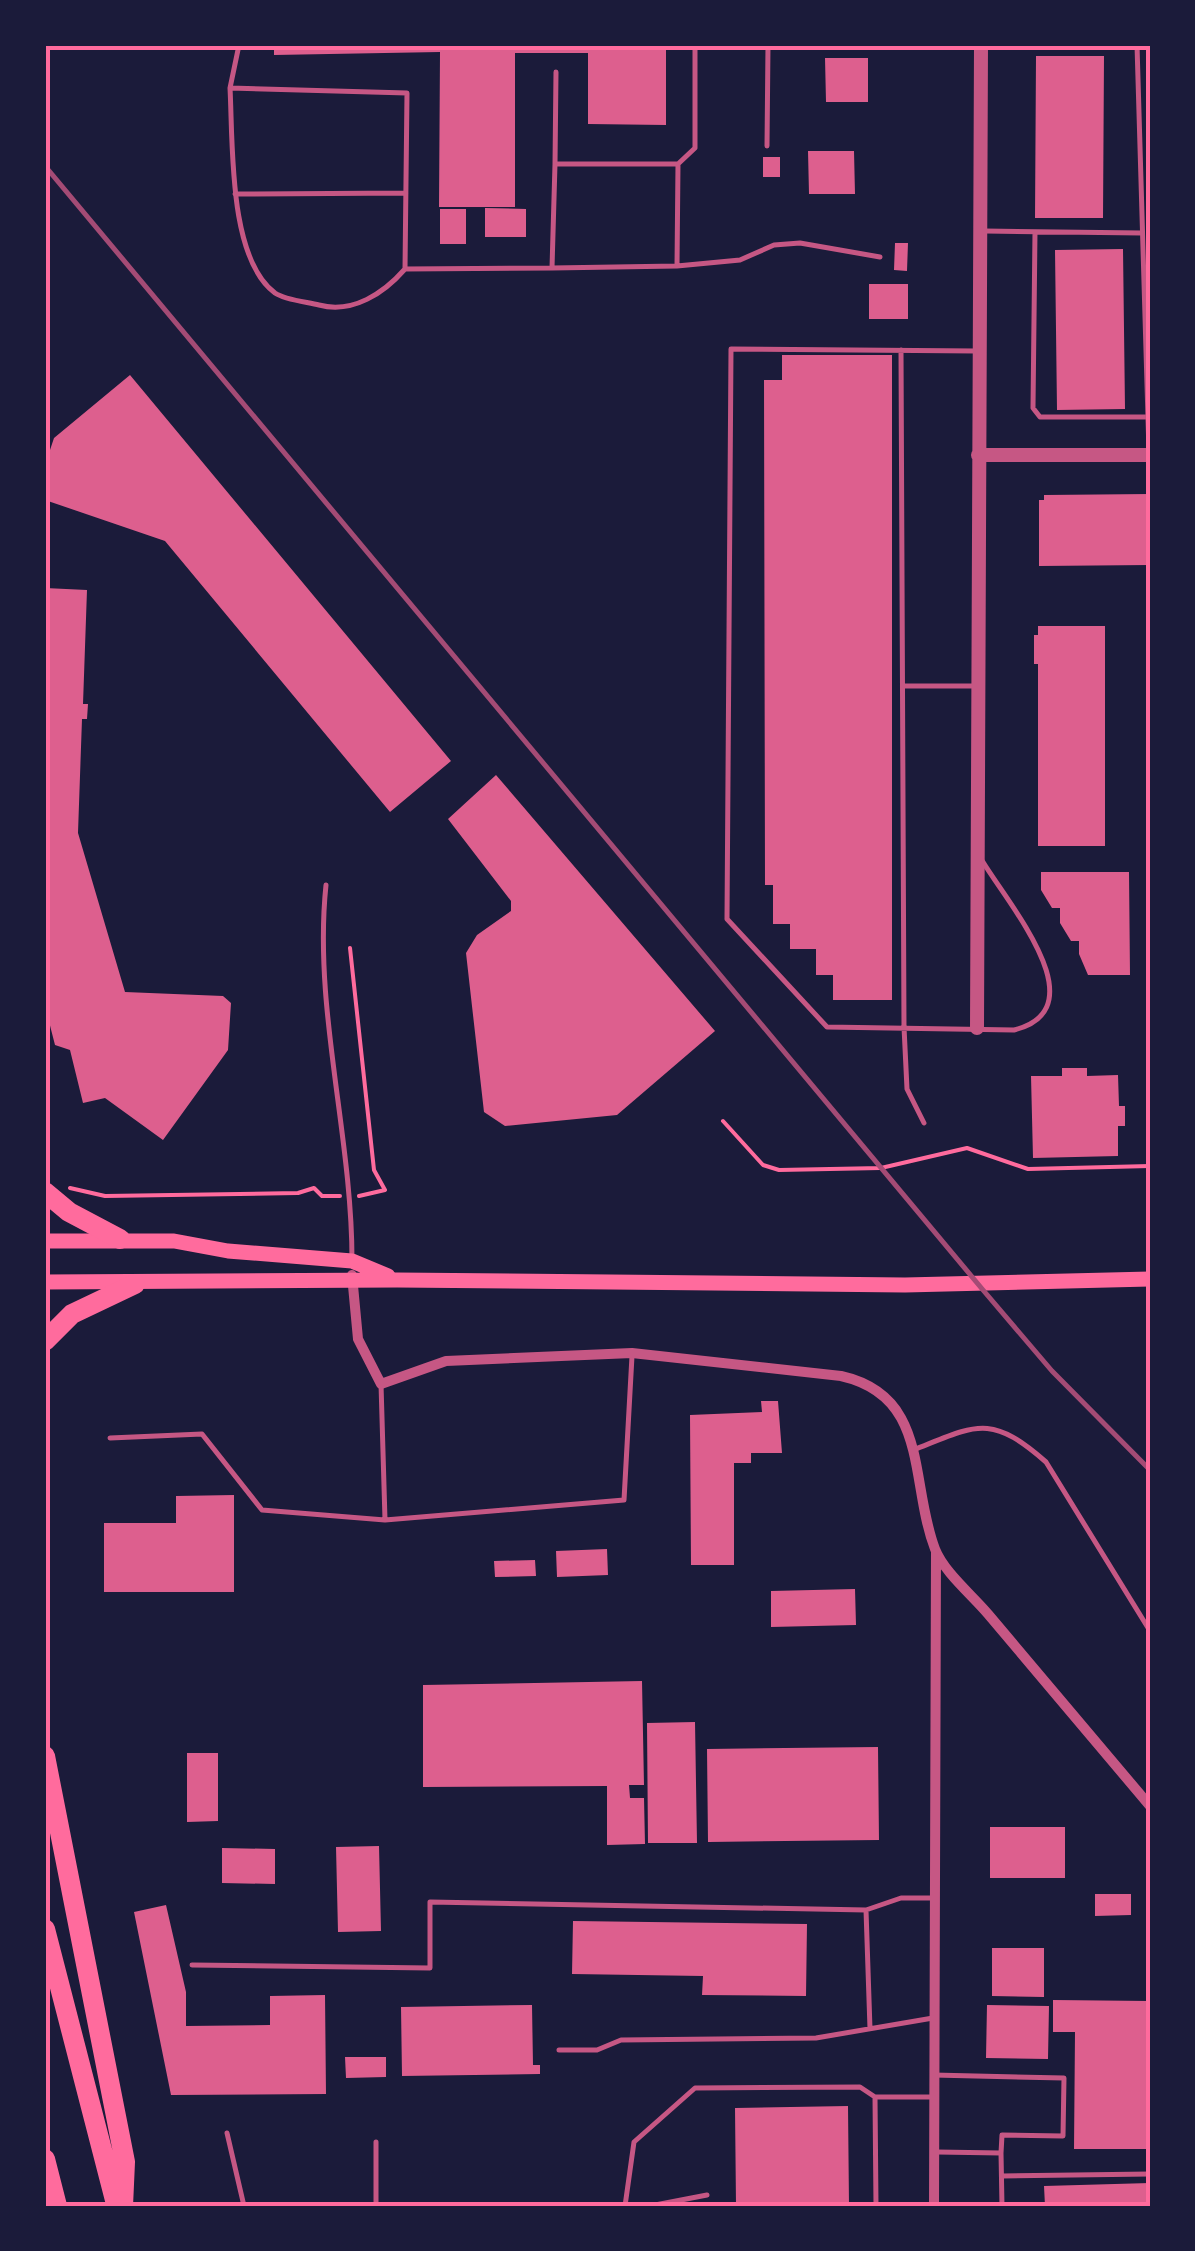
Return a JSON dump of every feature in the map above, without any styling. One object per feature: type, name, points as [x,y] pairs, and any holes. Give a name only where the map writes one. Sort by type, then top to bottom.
[{"type":"highway","points":[[48,1195],[120,1239]]},
{"type":"highway","points":[[45,1341],[72,1314],[135,1284]]},
{"type":"highway","points":[[45,1756],[125,2162],[119,2206]]},
{"type":"highway","points":[[45,1929],[119,2206]]},
{"type":"highway","points":[[45,2159],[57,2206]]},
{"type":"main road","points":[[45,1241],[174,1240],[228,1250],[352,1261],[397,1280]]},
{"type":"main road","points":[[45,1282],[397,1280],[905,1285],[1150,1278]]},
{"type":"street","points":[[977,1028],[981,45]]},
{"type":"street","points":[[978,455],[1149,455]]},
{"type":"street","points":[[352,1261],[358,1339],[381,1384],[446,1361],[632,1353],[864,1381],[886,1394],[901,1414],[936,1552],[934,2206]]},
{"type":"street","points":[[936,1552],[1150,1806]]},
{"type":"lane","points":[[230,88],[407,94],[405,269],[382,295],[332,308],[276,294],[251,263],[236,194],[230,88],[238,45]]},
{"type":"lane","points":[[555,164],[678,164],[695,148],[695,45]]},
{"type":"lane","points":[[766,146],[768,45]]},
{"type":"lane","points":[[1137,45],[1149,455]]},
{"type":"lane","points":[[552,268],[556,72]]},
{"type":"lane","points":[[677,266],[678,164]]},
{"type":"lane","points":[[236,194],[406,193]]},
{"type":"lane","points":[[980,231],[1142,233]]},
{"type":"lane","points":[[1035,232],[1033,408],[1040,417],[1148,417]]},
{"type":"lane","points":[[405,269],[677,266],[740,260],[774,245],[800,243],[880,258]]},
{"type":"lane","points":[[976,850],[1040,957],[1053,989],[1046,1015],[1033,1026],[1014,1030],[827,1027],[728,919],[731,348],[978,351]]},
{"type":"lane","points":[[901,350],[904,1028],[907,1090],[924,1123]]},
{"type":"lane","points":[[902,686],[976,686]]},
{"type":"lane","points":[[326,884],[324,951],[350,1196],[352,1261]]},
{"type":"lane","points":[[110,1438],[202,1434],[262,1510],[385,1520],[624,1500],[632,1353]]},
{"type":"lane","points":[[381,1384],[385,1520]]},
{"type":"lane","points":[[912,1450],[966,1429],[992,1426],[1022,1441],[1046,1462],[1150,1631]]},
{"type":"lane","points":[[192,1965],[430,1968],[430,1902],[866,1910],[901,1898],[932,1898]]},
{"type":"lane","points":[[866,1910],[870,2029]]},
{"type":"lane","points":[[558,2050],[597,2050],[621,2040],[816,2038],[933,2018]]},
{"type":"lane","points":[[933,2075],[1064,2078],[1062,2136],[1002,2135],[1002,2206]]},
{"type":"lane","points":[[624,2206],[634,2142],[695,2088],[860,2086],[876,2096],[933,2096]]},
{"type":"lane","points":[[876,2096],[876,2206]]},
{"type":"lane","points":[[228,2133],[244,2206]]},
{"type":"lane","points":[[376,2142],[376,2206]]},
{"type":"lane","points":[[934,2152],[1001,2153]]},
{"type":"lane","points":[[1002,2176],[1150,2174]]},
{"type":"lane","points":[[650,2206],[708,2195]]},
{"type":"path","points":[[48,1195],[60,1182],[105,1196],[298,1193],[314,1188],[322,1196],[350,1196],[385,1190],[374,1170],[350,948]]},
{"type":"path","points":[[723,1121],[763,1164],[779,1170],[881,1168],[967,1148],[1028,1168],[1150,1166]]},
{"type":"building","points":[[274,45],[666,45],[666,125],[588,124],[588,53],[515,53],[515,207],[439,207],[440,52],[274,55]]},
{"type":"building","points":[[1036,56],[1104,56],[1103,218],[1035,218]]},
{"type":"building","points":[[825,58],[868,58],[868,102],[826,102]]},
{"type":"building","points":[[808,151],[854,151],[855,194],[809,194]]},
{"type":"building","points":[[763,157],[780,157],[780,177],[763,177]]},
{"type":"building","points":[[485,208],[526,209],[526,237],[485,237]]},
{"type":"building","points":[[440,209],[466,209],[466,244],[440,244]]},
{"type":"building","points":[[895,243],[908,243],[907,271],[894,270]]},
{"type":"building","points":[[1123,249],[1125,409],[1057,410],[1055,250]]},
{"type":"building","points":[[869,284],[908,284],[908,319],[869,319]]},
{"type":"building","points":[[782,355],[892,355],[892,1000],[833,1000],[833,975],[816,975],[816,949],[790,949],[790,924],[773,924],[773,885],[765,885],[764,380],[782,380]]},
{"type":"building","points":[[130,375],[451,761],[390,812],[165,541],[45,500],[45,465],[54,438]]},
{"type":"building","points":[[1150,494],[1150,565],[1039,566],[1039,500],[1044,500],[1044,495]]},
{"type":"building","points":[[45,588],[87,590],[83,704],[88,704],[87,719],[82,719],[78,833],[125,992],[223,996],[231,1003],[228,1050],[163,1140],[105,1098],[83,1103],[70,1050],[55,1045],[45,1006]]},
{"type":"building","points":[[1038,626],[1105,626],[1105,846],[1038,846],[1038,664],[1034,664],[1034,635],[1038,635]]},
{"type":"building","points":[[496,775],[715,1031],[617,1115],[505,1126],[484,1112],[466,953],[477,935],[511,911],[511,901],[448,819]]},
{"type":"building","points":[[1041,872],[1129,872],[1130,975],[1088,975],[1079,954],[1079,941],[1071,941],[1060,923],[1060,908],[1052,908],[1041,890]]},
{"type":"building","points":[[1062,1068],[1087,1068],[1087,1076],[1118,1075],[1119,1106],[1125,1106],[1125,1126],[1118,1126],[1118,1156],[1033,1158],[1031,1076],[1062,1076]]},
{"type":"building","points":[[761,1401],[778,1401],[782,1453],[751,1453],[751,1463],[734,1463],[734,1565],[691,1565],[690,1415],[762,1412]]},
{"type":"building","points":[[234,1495],[234,1592],[104,1592],[104,1523],[176,1523],[176,1496]]},
{"type":"building","points":[[607,1549],[608,1575],[557,1577],[556,1551]]},
{"type":"building","points":[[535,1560],[536,1576],[495,1577],[494,1561]]},
{"type":"building","points":[[855,1589],[856,1625],[771,1627],[771,1591]]},
{"type":"building","points":[[642,1681],[644,1785],[629,1785],[630,1798],[644,1798],[645,1844],[607,1845],[607,1786],[423,1787],[423,1685]]},
{"type":"building","points":[[695,1722],[697,1843],[648,1843],[647,1723]]},
{"type":"building","points":[[878,1747],[879,1840],[708,1842],[707,1749]]},
{"type":"building","points":[[187,1753],[218,1753],[218,1821],[187,1822]]},
{"type":"building","points":[[990,1827],[1065,1827],[1065,1878],[990,1878]]},
{"type":"building","points":[[379,1846],[381,1931],[338,1932],[336,1847]]},
{"type":"building","points":[[222,1848],[275,1849],[275,1884],[222,1883]]},
{"type":"building","points":[[1095,1894],[1131,1894],[1131,1915],[1095,1916]]},
{"type":"building","points":[[166,1905],[186,1992],[186,2026],[270,2025],[270,1996],[325,1995],[326,2094],[171,2095],[134,1912]]},
{"type":"building","points":[[573,1921],[807,1924],[806,1996],[702,1995],[703,1976],[572,1974]]},
{"type":"building","points":[[992,1948],[1044,1948],[1044,1997],[992,1996]]},
{"type":"building","points":[[1053,2000],[1150,2001],[1150,2149],[1074,2149],[1075,2032],[1053,2032]]},
{"type":"building","points":[[532,2005],[533,2065],[540,2065],[540,2074],[402,2076],[401,2007]]},
{"type":"building","points":[[987,2005],[1049,2006],[1048,2059],[986,2058]]},
{"type":"building","points":[[345,2057],[386,2057],[386,2077],[346,2078]]},
{"type":"building","points":[[848,2106],[849,2206],[736,2206],[735,2108]]},
{"type":"building","points":[[1150,2183],[1150,2206],[1045,2206],[1044,2186]]},
{"type":"railway","points":[[45,166],[983,1290],[1052,1371],[1150,1470]]}]
